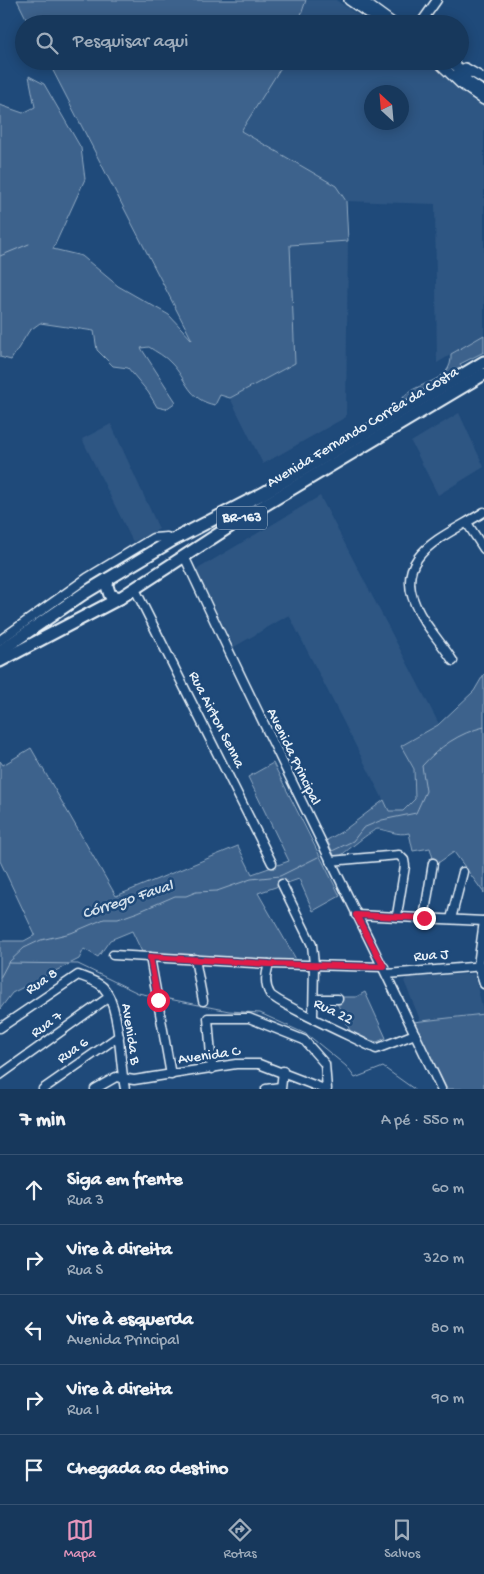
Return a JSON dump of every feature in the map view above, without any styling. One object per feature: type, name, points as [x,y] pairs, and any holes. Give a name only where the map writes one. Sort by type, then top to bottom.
[{"type":"highway","name":"Avenida Fernando Corrêa da Costa","points":[[0,651],[53,608],[108,579],[173,540],[264,493],[484,360]]},
{"type":"highway","name":"Avenida Fernando Corrêa da Costa","points":[[0,661],[120,598],[243,518],[484,374]]},
{"type":"highway","points":[[173,540],[182,548],[184,556]]},
{"type":"highway","points":[[108,579],[107,586],[110,594],[120,598]]},
{"type":"main road","points":[[348,0],[370,15]]},
{"type":"main road","points":[[361,0],[382,15]]},
{"type":"main road","points":[[446,70],[460,83],[484,100]]},
{"type":"main road","points":[[451,70],[484,92]]},
{"type":"main road","points":[[463,70],[484,85]]},
{"type":"main road","points":[[468,70],[484,79]]},
{"type":"street","points":[[426,15],[437,0]]},
{"type":"street","points":[[453,661],[420,614],[412,594],[411,570],[417,556],[431,544],[484,512]]},
{"type":"street","points":[[467,522],[484,549]]},
{"type":"street","points":[[0,640],[53,608],[87,578],[153,538],[167,537],[173,540]]},
{"type":"street","name":"Avenida Principal","points":[[184,556],[256,711],[385,970],[441,1089]]},
{"type":"street","name":"Rua Airton Senna","points":[[135,589],[272,863]]},
{"type":"street","points":[[330,861],[399,855],[404,860],[405,866],[397,915]]},
{"type":"street","points":[[424,918],[433,863]]},
{"type":"street","points":[[451,920],[463,872]]},
{"type":"street","points":[[282,884],[312,945],[314,964],[313,1017]]},
{"type":"street","points":[[356,915],[397,915],[484,921],[481,965],[484,984]]},
{"type":"street","name":"Rua J","points":[[113,955],[269,964],[314,964],[385,970],[481,965]]},
{"type":"street","points":[[150,957],[171,1075]]},
{"type":"street","points":[[195,959],[203,1001]]},
{"type":"street","name":"Rua 22","points":[[269,964],[265,978],[270,994],[280,1003],[313,1017],[376,1049],[415,1034]]},
{"type":"street","name":"Rua 8","points":[[0,1028],[78,974],[101,985]]},
{"type":"street","name":"Avenida B","points":[[101,985],[109,996],[119,1036],[125,1089]]},
{"type":"street","name":"Rua 7","points":[[0,1075],[109,996]]},
{"type":"street","points":[[314,999],[338,999]]},
{"type":"street","points":[[212,1068],[208,1018],[249,1018],[304,1040],[325,1064],[326,1089]]},
{"type":"street","name":"Rua 6","points":[[43,1089],[119,1036]]},
{"type":"street","name":"Avenida C","points":[[95,1089],[111,1078],[134,1080],[236,1064],[259,1064],[283,1071],[326,1089]]},
{"type":"street","points":[[266,1089],[281,1088],[283,1071]]},
{"type":"shaded area","points":[[17,0],[306,0],[301,15],[24,15]]},
{"type":"shaded area","points":[[306,0],[336,0],[358,15],[301,15]]},
{"type":"shaded area","points":[[53,70],[279,70],[241,131],[336,186],[346,201],[348,241],[290,245],[295,363],[230,398],[220,395],[215,405],[199,399],[193,394],[166,358],[149,347],[141,348],[176,402],[166,409],[157,407],[148,392],[128,368],[113,366],[97,350],[94,331],[40,323],[29,331],[11,360],[0,357],[0,105],[23,113],[35,107],[29,76],[44,84],[81,148],[85,179],[53,249],[82,256],[118,286],[169,315],[192,340]]},
{"type":"shaded area","points":[[279,70],[439,70],[484,101],[484,335],[437,363],[435,204],[346,201],[336,186],[241,131]]},
{"type":"shaded area","points":[[348,241],[346,417],[263,464],[230,398],[295,363],[289,245]]},
{"type":"shaded area","points":[[484,335],[484,352],[460,364],[463,368],[411,400],[402,399],[415,388],[440,377],[450,364],[451,354]]},
{"type":"shaded area","points":[[459,413],[484,467],[438,495],[411,442]]},
{"type":"shaded area","points":[[111,424],[159,529],[133,542],[82,439]]},
{"type":"shaded area","points":[[320,496],[439,724],[402,746],[414,769],[415,799],[403,811],[389,811],[289,615],[234,647],[196,570]]},
{"type":"shaded area","points":[[484,674],[484,893],[454,852],[435,865],[430,848],[413,851],[409,833],[400,834],[375,830],[336,859],[327,840],[343,831],[384,800],[389,811],[403,811],[415,799],[414,769],[401,746],[438,725],[474,691]]},
{"type":"shaded area","points":[[31,748],[116,896],[238,846],[252,874],[289,861],[248,777],[273,763],[340,896],[313,911],[299,879],[258,893],[297,961],[142,952],[132,931],[110,940],[98,957],[84,949],[79,959],[12,993],[0,1009],[0,941],[24,941],[35,935],[0,861],[0,761],[3,765]]},
{"type":"shaded area","points":[[474,974],[484,1014],[421,1022],[404,981],[407,977]]},
{"type":"shaded area","points":[[365,992],[386,1038],[377,1042],[352,1035],[337,1003],[341,997],[356,997]]},
{"type":"shaded area","points":[[484,1014],[484,1089],[447,1089],[413,1022]]},
{"type":"waterway","points":[[0,256],[29,244]]},
{"type":"waterway","name":"Córrego Faval","points":[[330,852],[353,841],[363,828],[382,820],[416,813],[426,791],[422,766],[450,742],[466,733],[484,727]]},
{"type":"waterway","name":"Córrego Faval","points":[[0,978],[8,963],[24,948],[41,940],[71,933],[104,919],[118,919],[175,896],[217,891],[251,879],[280,876],[318,857]]},
{"type":"waterway","points":[[8,963],[78,964],[138,993],[153,996]]},
{"type":"waterway","points":[[159,997],[229,1011],[260,1013],[308,1035],[346,1066],[355,1078],[383,1067],[414,1089]]},
{"type":"route","points":[[158,1000],[150,957],[269,964],[384,967],[356,915],[397,915],[424,918]]}]
